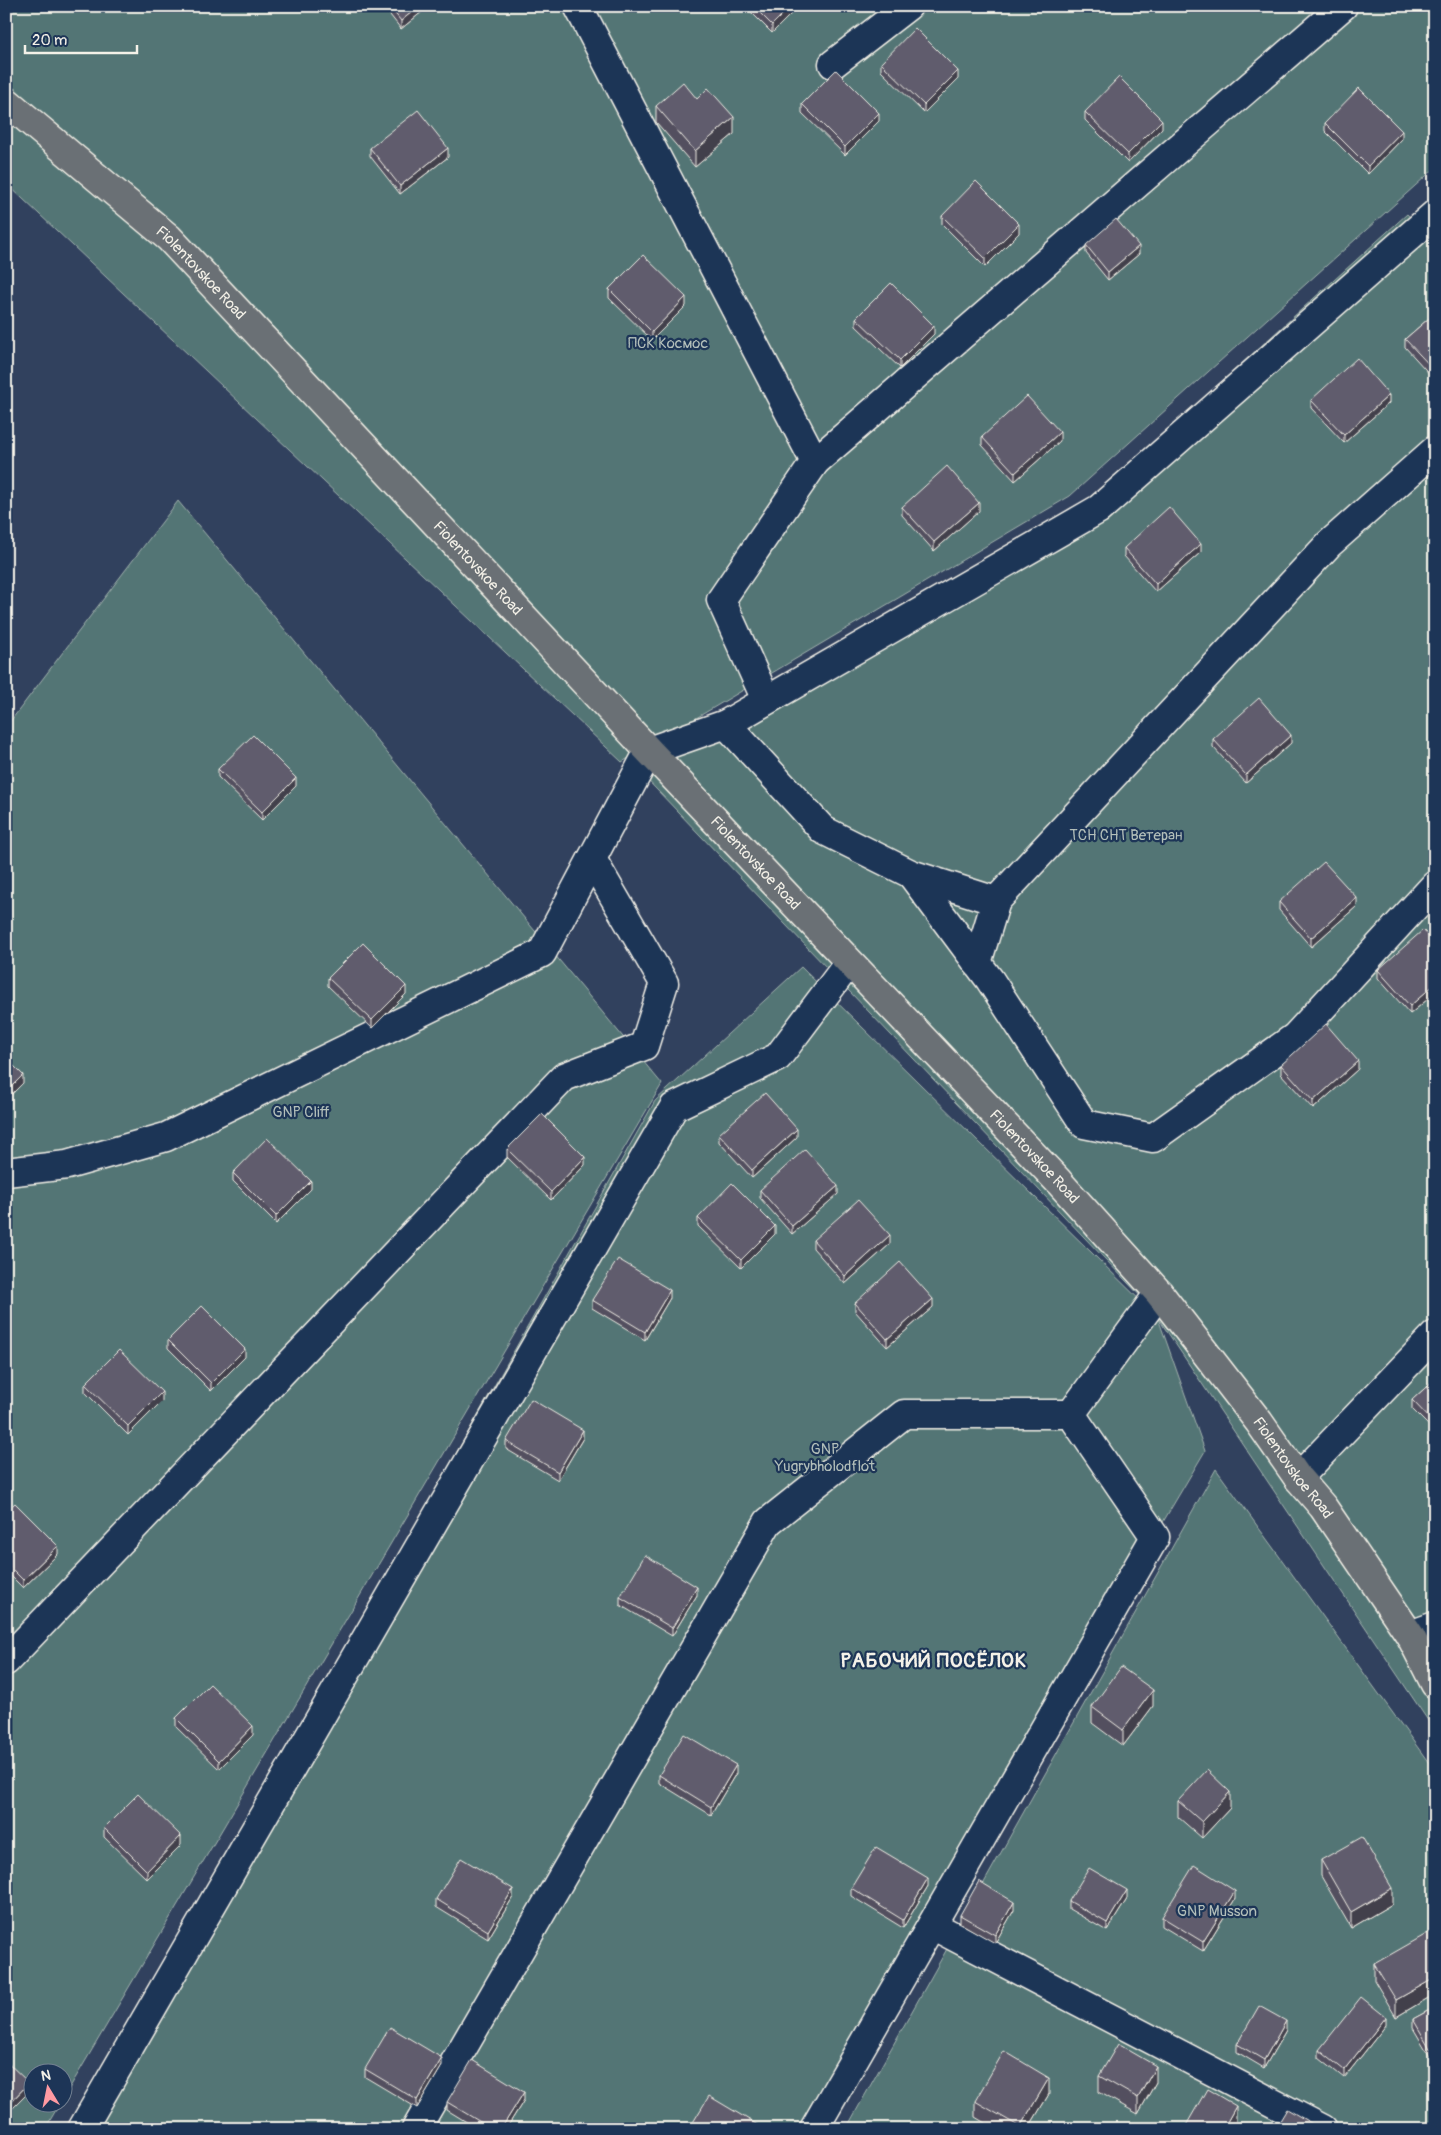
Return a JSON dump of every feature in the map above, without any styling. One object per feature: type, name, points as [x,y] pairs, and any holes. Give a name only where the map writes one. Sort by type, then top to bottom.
[{"type":"main road","name":"Fiolentovskoe Road","points":[[6,101],[169,238],[650,751],[1058,1182],[1159,1293],[1259,1422],[1298,1478],[1422,1631],[1435,1684]]},
{"type":"street","points":[[578,6],[815,462]]},
{"type":"street","points":[[833,64],[908,6]]},
{"type":"street","points":[[766,700],[721,600],[815,462],[1328,11]]},
{"type":"street","points":[[6,1172],[67,1165],[166,1136],[542,952],[650,751],[726,724],[1099,509],[1432,220]]},
{"type":"street","points":[[977,963],[996,901],[1329,544],[1435,450]]},
{"type":"street","points":[[726,724],[823,830],[911,874],[996,901]]},
{"type":"street","points":[[6,1661],[564,1077],[644,1046],[664,983],[592,859]]},
{"type":"street","points":[[911,874],[977,963],[1084,1124],[1153,1138],[1296,1037],[1435,885]]},
{"type":"street","points":[[82,2129],[674,1107],[778,1057],[842,972]]},
{"type":"street","points":[[1071,1414],[1159,1293]]},
{"type":"street","points":[[1298,1478],[1435,1335]]},
{"type":"street","points":[[416,2129],[768,1522],[904,1414],[1071,1414]]},
{"type":"street","points":[[814,2129],[1155,1537],[1071,1414]]},
{"type":"street","points":[[932,1925],[1323,2129]]},
{"type":"green space","name":"ПСК Космос","points":[[6,6],[1435,6],[1435,168],[1070,496],[622,762],[6,183]]},
{"type":"green space","points":[[1407,214],[1435,241],[1435,1731],[1158,1318],[1205,1451],[804,2129],[75,2129],[655,1101],[801,967],[1153,1313],[1148,1304],[636,768],[1092,499]]},
{"type":"green space","name":"GNP Cliff","points":[[178,501],[662,1084],[72,2084],[72,2062],[22,2062],[22,2112],[55,2112],[45,2129],[6,2129],[6,727]]},
{"type":"green space","name":"GNP Musson","points":[[1216,1469],[1429,1763],[1435,1774],[1435,2129],[846,2129]]},
{"type":"building","points":[[389,6],[419,6],[401,21]]},
{"type":"building","points":[[753,6],[791,6],[772,25]]},
{"type":"building","points":[[915,28],[958,71],[924,105],[881,63]]},
{"type":"building","points":[[836,70],[879,113],[845,147],[802,104]]},
{"type":"building","points":[[1119,77],[1162,120],[1128,154],[1085,112]]},
{"type":"building","points":[[683,82],[697,99],[708,88],[734,117],[695,151],[656,106]]},
{"type":"building","points":[[1359,88],[1402,131],[1368,166],[1325,123]]},
{"type":"building","points":[[418,110],[448,148],[400,186],[370,148]]},
{"type":"building","points":[[976,181],[1019,224],[985,258],[942,216]]},
{"type":"building","points":[[1116,219],[1139,246],[1108,272],[1086,245]]},
{"type":"building","points":[[643,255],[686,297],[652,332],[609,289]]},
{"type":"building","points":[[891,283],[934,326],[900,360],[856,318]]},
{"type":"building","points":[[1435,313],[1435,371],[1405,339]]},
{"type":"building","points":[[1357,358],[1389,395],[1344,435],[1311,400]]},
{"type":"building","points":[[1027,396],[1060,432],[1015,473],[982,437]]},
{"type":"building","points":[[947,466],[979,503],[934,542],[902,507]]},
{"type":"building","points":[[1169,507],[1201,544],[1156,584],[1124,548]]},
{"type":"building","points":[[1259,698],[1291,735],[1246,775],[1213,739]]},
{"type":"building","points":[[253,735],[296,778],[262,812],[218,769]]},
{"type":"building","points":[[1324,862],[1357,898],[1311,938],[1279,902]]},
{"type":"building","points":[[1423,930],[1435,943],[1435,984],[1410,1006],[1378,970]]},
{"type":"building","points":[[363,943],[406,986],[372,1020],[328,978]]},
{"type":"building","points":[[1326,1024],[1358,1061],[1313,1101],[1281,1065]]},
{"type":"building","points":[[6,1058],[23,1075],[6,1092]]},
{"type":"building","points":[[765,1093],[797,1129],[752,1170],[719,1134]]},
{"type":"building","points":[[542,1114],[585,1157],[551,1192],[507,1149]]},
{"type":"building","points":[[267,1138],[311,1181],[276,1216],[233,1173]]},
{"type":"building","points":[[805,1149],[838,1186],[792,1226],[760,1190]]},
{"type":"building","points":[[732,1183],[775,1226],[741,1260],[698,1218]]},
{"type":"building","points":[[858,1200],[890,1235],[845,1276],[813,1240]]},
{"type":"building","points":[[618,1259],[670,1290],[645,1332],[592,1300]]},
{"type":"building","points":[[900,1262],[933,1299],[887,1339],[855,1303]]},
{"type":"building","points":[[202,1306],[245,1349],[211,1383],[168,1340]]},
{"type":"building","points":[[119,1350],[162,1392],[128,1426],[85,1384]]},
{"type":"building","points":[[1435,1379],[1435,1424],[1412,1400]]},
{"type":"building","points":[[531,1399],[583,1430],[558,1472],[506,1441]]},
{"type":"building","points":[[15,1503],[58,1546],[23,1580],[6,1563],[6,1511]]},
{"type":"building","points":[[645,1555],[697,1587],[672,1628],[620,1597]]},
{"type":"building","points":[[1121,1667],[1153,1690],[1123,1730],[1092,1707]]},
{"type":"building","points":[[210,1684],[253,1726],[219,1761],[176,1718]]},
{"type":"building","points":[[684,1734],[736,1765],[711,1807],[659,1775]]},
{"type":"building","points":[[1207,1770],[1230,1792],[1202,1822],[1178,1801]]},
{"type":"building","points":[[138,1794],[181,1836],[147,1871],[104,1828]]},
{"type":"building","points":[[1362,1837],[1392,1888],[1351,1912],[1321,1860]]},
{"type":"building","points":[[876,1847],[928,1878],[903,1920],[851,1888]]},
{"type":"building","points":[[461,1858],[513,1889],[488,1931],[436,1899]]},
{"type":"building","points":[[1194,1865],[1235,1891],[1203,1942],[1162,1917]]},
{"type":"building","points":[[1089,1868],[1127,1890],[1107,1923],[1069,1901]]},
{"type":"building","points":[[979,1881],[1014,1902],[995,1935],[960,1915]]},
{"type":"building","points":[[1430,1932],[1435,1940],[1435,1978],[1396,2000],[1374,1964]]},
{"type":"building","points":[[1361,1997],[1386,2017],[1344,2070],[1319,2050]]},
{"type":"building","points":[[1259,2006],[1286,2021],[1264,2060],[1237,2044]]},
{"type":"building","points":[[1435,2007],[1435,2057],[1413,2019]]},
{"type":"building","points":[[390,2027],[442,2058],[417,2100],[365,2069]]},
{"type":"building","points":[[1118,2044],[1156,2066],[1138,2098],[1099,2076]]},
{"type":"building","points":[[1004,2051],[1049,2078],[1020,2127],[975,2101]]},
{"type":"building","points":[[472,2060],[524,2092],[501,2129],[492,2129],[447,2102]]},
{"type":"building","points":[[6,2061],[22,2076],[22,2090],[6,2107]]},
{"type":"building","points":[[1207,2089],[1236,2106],[1223,2129],[1184,2129]]},
{"type":"building","points":[[709,2096],[761,2127],[760,2129],[689,2129]]},
{"type":"building","points":[[1287,2109],[1321,2129],[1275,2129]]},
{"type":"district","name":"РАБОЧИЙ ПОСЁЛОК","points":[[934,1660]]},
{"type":"park label","name":"ТСН СНТ Ветеран","points":[[1126,835]]},
{"type":"park label","name":"GNP Yugrybholodflot","points":[[825,1458]]}]
